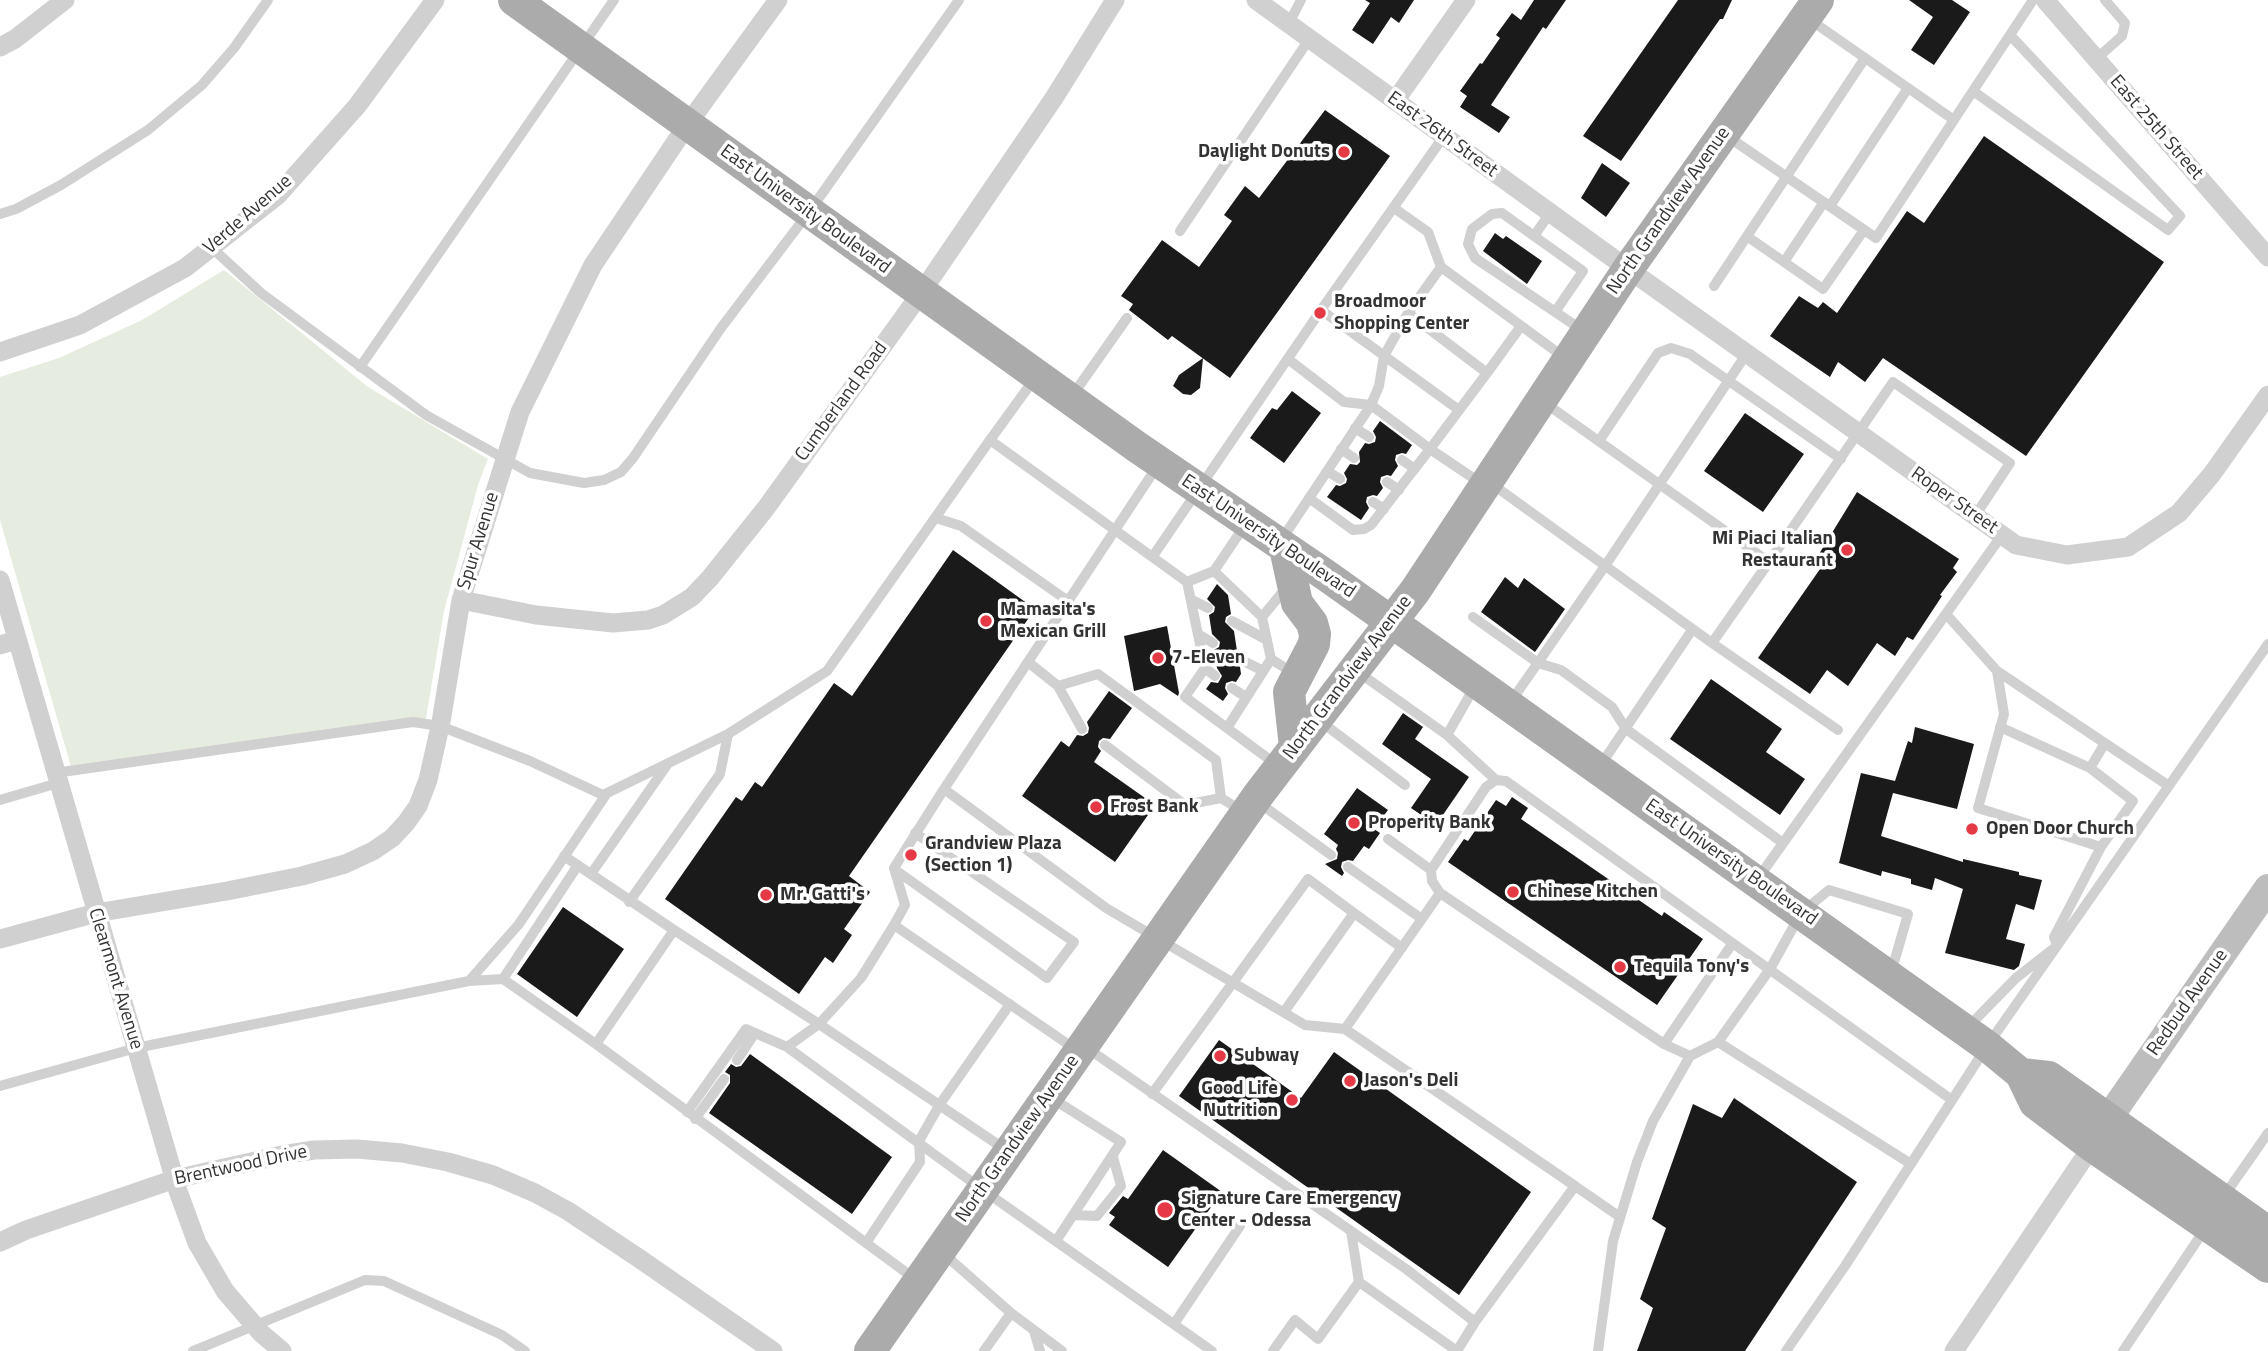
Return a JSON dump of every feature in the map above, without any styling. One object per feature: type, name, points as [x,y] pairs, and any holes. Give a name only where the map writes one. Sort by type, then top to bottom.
[{"type":"main road","name":"East University Boulevard","points":[[514,0],[1159,463],[1477,682],[1976,1038],[2021,1074],[2035,1103],[2100,1133],[2215,1212],[2268,1267]]},
{"type":"main road","name":"North Grandview Avenue","points":[[870,1351],[1159,938],[1241,804],[1287,757],[1391,622],[1487,484],[1628,269],[1812,8]]},
{"type":"main road","points":[[1282,546],[1297,603],[1305,612],[1315,634],[1314,644],[1289,692],[1287,757]]},
{"type":"main road","name":"East University Boulevard","points":[[2215,1212],[2268,1232]]},
{"type":"street","points":[[0,47],[65,0]]},
{"type":"street","name":"Verde Avenue","points":[[0,352],[80,325],[185,268],[278,195],[357,106],[435,0]]},
{"type":"street","name":"Spur Avenue","points":[[0,939],[96,913],[302,876],[345,864],[373,851],[392,838],[406,823],[418,806],[428,780],[461,600],[520,412],[593,265],[687,125],[778,0]]},
{"type":"street","name":"Cumberland Road","points":[[461,600],[536,615],[612,623],[648,620],[677,608],[710,578],[742,539],[921,293],[1054,98],[1115,0]]},
{"type":"street","name":"East 26th Street","points":[[1256,0],[1628,269]]},
{"type":"street","points":[[1395,101],[1466,0]]},
{"type":"street","name":"East 25th Street","points":[[2045,0],[2268,257]]},
{"type":"street","name":"Roper Street","points":[[1628,269],[2016,545],[2067,555],[2128,547],[2179,513],[2212,474],[2268,395]]},
{"type":"street","name":"Clearmont Avenue","points":[[0,580],[9,643],[57,778],[175,1179],[197,1243],[225,1291],[254,1326],[282,1351]]},
{"type":"street","name":"Redbud Avenue","points":[[1954,1351],[2268,888]]},
{"type":"street","name":"Brentwood Drive","points":[[0,1242],[26,1230],[175,1179],[282,1155],[314,1150],[357,1149],[402,1153],[460,1165],[493,1175],[535,1193],[568,1211],[774,1351]]},
{"type":"lane","points":[[0,214],[16,209],[61,185],[148,130],[202,85],[234,48],[268,0]]},
{"type":"lane","points":[[360,367],[614,0]]},
{"type":"lane","points":[[211,247],[261,293],[426,415],[530,473],[574,482],[604,480],[621,472],[633,457],[721,328],[809,212],[959,0]]},
{"type":"lane","points":[[1289,23],[1301,0]]},
{"type":"lane","points":[[1724,133],[1876,238],[2033,0]]},
{"type":"lane","points":[[2096,60],[2122,36],[2125,23],[2105,0]]},
{"type":"lane","points":[[1812,8],[1866,58],[1954,120]]},
{"type":"lane","points":[[1973,91],[2168,230],[2179,216],[2010,35]]},
{"type":"lane","points":[[1180,230],[1310,38]]},
{"type":"lane","points":[[1714,286],[1866,58]]},
{"type":"lane","points":[[1784,262],[1908,88]]},
{"type":"lane","points":[[1153,556],[1444,136]]},
{"type":"lane","points":[[1394,208],[1428,232],[1441,267],[1568,360]]},
{"type":"lane","points":[[1555,312],[1583,271],[1502,213],[1492,214],[1472,229],[1468,244],[1475,258],[1586,333]]},
{"type":"lane","points":[[1534,236],[1550,213]]},
{"type":"lane","points":[[1748,237],[1824,289],[1864,230]]},
{"type":"lane","points":[[1282,546],[1309,498],[1371,405],[1384,356],[1408,313],[1441,267]]},
{"type":"lane","points":[[1321,310],[1459,410]]},
{"type":"lane","points":[[1408,313],[1487,373]]},
{"type":"lane","points":[[1070,399],[1127,318]]},
{"type":"lane","points":[[1309,498],[1353,530],[1371,525],[1521,326]]},
{"type":"lane","points":[[1599,441],[1658,353],[1671,348],[1690,354],[1730,380],[1841,459]]},
{"type":"lane","points":[[1508,705],[1605,566],[1747,353]]},
{"type":"lane","points":[[1288,359],[1344,402],[1371,405],[1430,449],[1487,484],[1838,730]]},
{"type":"lane","points":[[468,981],[519,924],[603,795],[728,734],[827,671],[1036,375]]},
{"type":"lane","points":[[1712,643],[1893,382],[2010,463],[1975,516]]},
{"type":"lane","points":[[1542,400],[1769,562]]},
{"type":"lane","points":[[1355,428],[1369,437]]},
{"type":"lane","points":[[990,440],[1187,582],[1205,668],[1215,676]]},
{"type":"lane","points":[[1341,449],[1354,458]]},
{"type":"lane","points":[[1402,460],[1415,469]]},
{"type":"lane","points":[[787,1048],[819,1024],[861,978],[905,905],[894,868],[1159,463]]},
{"type":"lane","points":[[1327,471],[1339,480]]},
{"type":"lane","points":[[1387,482],[1399,490]]},
{"type":"lane","points":[[1373,502],[1384,509]]},
{"type":"lane","points":[[936,517],[961,526],[1068,601]]},
{"type":"lane","points":[[1187,582],[1214,571],[1247,523]]},
{"type":"lane","points":[[1756,881],[2002,535]]},
{"type":"lane","points":[[1214,571],[1262,617],[1271,659],[1298,677]]},
{"type":"lane","points":[[1262,617],[1292,581]]},
{"type":"lane","points":[[1192,600],[1208,608]]},
{"type":"lane","points":[[1946,614],[1997,671],[2169,786]]},
{"type":"lane","points":[[1473,617],[1538,663],[1561,670],[1612,707],[1626,729],[1783,843]]},
{"type":"lane","points":[[1233,621],[1267,640]]},
{"type":"lane","points":[[1598,769],[1692,630]]},
{"type":"lane","points":[[1198,634],[1213,643]]},
{"type":"lane","points":[[1976,1038],[2057,946],[2268,644]]},
{"type":"lane","points":[[1238,658],[1263,671]]},
{"type":"lane","points":[[1227,728],[1271,659]]},
{"type":"lane","points":[[1028,662],[1058,686],[1082,729]]},
{"type":"lane","points":[[1205,668],[1185,696],[1227,728],[1287,757]]},
{"type":"lane","points":[[1355,670],[1447,735],[1496,780]]},
{"type":"lane","points":[[1997,671],[2004,714],[1978,808],[2101,848]]},
{"type":"lane","points":[[1058,686],[1098,674],[1216,760],[1241,804]]},
{"type":"lane","points":[[1447,735],[1477,682]]},
{"type":"lane","points":[[1232,688],[1246,697]]},
{"type":"lane","points":[[1317,719],[1405,786]]},
{"type":"lane","points":[[0,800],[57,778],[413,722],[440,726],[530,761],[603,795]]},
{"type":"lane","points":[[2000,727],[2090,768],[2133,801],[2101,848],[2054,937],[2057,946]]},
{"type":"lane","points":[[629,902],[720,774],[728,734]]},
{"type":"lane","points":[[2090,768],[2105,743]]},
{"type":"lane","points":[[1105,745],[1185,805],[1241,804],[1331,855]]},
{"type":"lane","points":[[591,874],[669,762]]},
{"type":"lane","points":[[1690,1056],[1664,1044],[1440,893],[1432,881],[1431,870],[1486,787],[1496,780],[1506,780],[1952,1100]]},
{"type":"lane","points":[[944,789],[1106,908],[1305,1025],[1346,1028],[1620,1217]]},
{"type":"lane","points":[[894,868],[1047,978],[1074,942],[915,833]]},
{"type":"lane","points":[[1388,839],[1431,870]]},
{"type":"lane","points":[[564,856],[629,902],[940,1104],[1009,1153]]},
{"type":"lane","points":[[503,979],[578,865]]},
{"type":"lane","points":[[1348,867],[1422,919]]},
{"type":"lane","points":[[1153,1094],[1308,879],[1402,948]]},
{"type":"lane","points":[[1598,1351],[1613,1241],[1637,1162],[1653,1121],[1690,1056],[1718,1042],[1770,968],[1801,913],[1829,890],[1908,914],[1890,977]]},
{"type":"lane","points":[[1346,1028],[1440,893]]},
{"type":"lane","points":[[1284,1012],[1354,913]]},
{"type":"lane","points":[[894,925],[1010,1004],[1153,1094],[1351,1231],[1475,1322]]},
{"type":"lane","points":[[596,1044],[674,930]]},
{"type":"lane","points":[[1664,1044],[1732,944]]},
{"type":"lane","points":[[1786,1351],[1845,1266],[1952,1100],[1976,1038],[2016,978],[2057,946]]},
{"type":"lane","points":[[0,1086],[136,1048],[468,981],[503,979],[596,1044],[918,1281]]},
{"type":"lane","points":[[866,1243],[920,1162],[919,1142],[940,1104],[1010,1004]]},
{"type":"lane","points":[[691,1115],[746,1029],[755,1033],[787,1048],[1174,1324],[1198,1347],[1212,1351]]},
{"type":"lane","points":[[737,1060],[755,1033]]},
{"type":"lane","points":[[1718,1042],[1911,1164]]},
{"type":"lane","points":[[691,1115],[724,1079]]},
{"type":"lane","points":[[1048,1096],[1121,1142],[1056,1241]]},
{"type":"lane","points":[[2123,1351],[2268,1133]]},
{"type":"lane","points":[[1073,1215],[1097,1216],[1121,1186],[1113,1157]]},
{"type":"lane","points":[[1359,1282],[1457,1351],[1475,1322],[1576,1186]]},
{"type":"lane","points":[[1174,1324],[1240,1226]]},
{"type":"lane","points":[[1273,1351],[1295,1320],[1318,1339],[1359,1282],[1351,1231]]},
{"type":"lane","points":[[940,1251],[1011,1313],[1062,1351]]},
{"type":"lane","points":[[193,1351],[365,1280],[384,1281],[502,1335],[525,1351]]},
{"type":"lane","points":[[984,1351],[1011,1313]]},
{"type":"lane","points":[[1034,1331],[1040,1351]]},
{"type":"shaded area","points":[[224,270],[368,387],[488,459],[478,485],[444,611],[425,724],[72,770],[0,520],[0,377],[59,358],[142,320]]},
{"type":"building","points":[[1365,0],[1414,0],[1399,23],[1391,17],[1373,44],[1352,30],[1370,3]]},
{"type":"building","points":[[1534,0],[1566,0],[1546,29],[1543,27],[1491,105],[1510,117],[1499,133],[1460,107],[1467,96],[1460,91],[1500,38],[1496,35],[1512,13],[1521,20]]},
{"type":"building","points":[[1678,0],[1732,0],[1723,19],[1720,19],[1621,161],[1583,136]]},
{"type":"building","points":[[1909,0],[1952,0],[1970,12],[1934,65],[1911,50],[1933,17]]},
{"type":"building","points":[[1325,110],[1390,156],[1230,378],[1172,336],[1168,340],[1129,310],[1133,304],[1121,296],[1162,240],[1199,267],[1232,221],[1224,215],[1245,186],[1259,198]]},
{"type":"building","points":[[1984,136],[2164,262],[2026,456],[1883,358],[1865,382],[1838,362],[1830,377],[1770,336],[1799,296],[1818,308],[1823,302],[1837,313],[1907,211],[1924,223]]},
{"type":"building","points":[[1602,163],[1630,183],[1606,217],[1581,198]]},
{"type":"building","points":[[1495,233],[1503,239],[1506,236],[1542,261],[1527,284],[1483,251]]},
{"type":"building","points":[[1203,358],[1200,388],[1191,395],[1183,394],[1173,386],[1179,375]]},
{"type":"building","points":[[1292,391],[1321,413],[1284,463],[1250,438],[1272,408],[1277,410]]},
{"type":"building","points":[[1745,413],[1804,454],[1763,512],[1704,471]]},
{"type":"building","points":[[1380,421],[1412,445],[1406,454],[1396,455],[1398,466],[1391,476],[1381,477],[1383,488],[1377,496],[1367,497],[1369,508],[1361,520],[1327,497],[1336,485],[1346,483],[1344,473],[1350,464],[1357,465],[1360,462],[1359,452],[1365,443],[1375,442],[1373,431]]},
{"type":"building","points":[[1857,492],[1959,559],[1953,568],[1957,572],[1913,640],[1907,637],[1895,656],[1877,643],[1848,686],[1827,670],[1810,694],[1758,658],[1827,559],[1819,554]]},
{"type":"building","points":[[953,550],[1035,609],[849,876],[870,892],[844,929],[852,935],[833,963],[825,957],[799,994],[665,899],[736,797],[742,801],[755,782],[762,787],[834,683],[852,696]]},
{"type":"building","points":[[1505,577],[1518,588],[1524,578],[1565,609],[1535,652],[1481,612]]},
{"type":"building","points":[[1217,584],[1228,595],[1231,614],[1226,617],[1225,622],[1234,631],[1237,651],[1232,654],[1231,659],[1240,667],[1241,674],[1236,682],[1226,683],[1228,694],[1223,701],[1206,689],[1211,682],[1218,683],[1222,676],[1217,668],[1214,650],[1219,647],[1220,642],[1212,634],[1209,615],[1214,612],[1215,607],[1207,599]]},
{"type":"building","points":[[1167,626],[1178,696],[1160,684],[1134,691],[1124,636]]},
{"type":"building","points":[[1711,679],[1782,729],[1766,752],[1805,779],[1780,815],[1670,739]]},
{"type":"building","points":[[1109,691],[1132,708],[1110,739],[1103,738],[1099,741],[1098,747],[1101,751],[1094,762],[1155,805],[1115,862],[1022,796],[1061,741],[1069,747],[1077,735],[1088,733],[1087,722]]},
{"type":"building","points":[[1403,713],[1423,727],[1415,739],[1469,777],[1436,825],[1411,808],[1431,779],[1382,744]]},
{"type":"building","points":[[1915,727],[1974,744],[1957,809],[1893,793],[1881,836],[1963,862],[1963,859],[2042,880],[2034,910],[2016,904],[2006,939],[2025,944],[2019,966],[2014,970],[1945,953],[1963,889],[1935,878],[1932,890],[1911,884],[1911,879],[1882,871],[1881,876],[1839,863],[1861,773],[1895,781],[1908,741],[1912,743]]},
{"type":"building","points":[[1357,788],[1388,810],[1374,829],[1380,833],[1369,849],[1364,846],[1353,861],[1342,862],[1342,876],[1325,864],[1337,859],[1338,845],[1324,834]]},
{"type":"building","points":[[1512,797],[1528,808],[1521,819],[1662,916],[1664,912],[1703,939],[1657,1005],[1448,862],[1464,839],[1468,841],[1496,800],[1506,806]]},
{"type":"building","points":[[563,907],[624,949],[577,1017],[517,974]]},
{"type":"building","points":[[1219,1040],[1301,1098],[1334,1052],[1531,1192],[1459,1295],[1179,1096]]},
{"type":"building","points":[[750,1054],[892,1157],[852,1214],[709,1113],[730,1083],[730,1075],[725,1072],[731,1064],[741,1066]]},
{"type":"building","points":[[1734,1098],[1857,1182],[1745,1351],[1637,1351],[1653,1308],[1640,1299],[1666,1228],[1652,1219],[1693,1104],[1722,1118]]},
{"type":"building","points":[[1163,1150],[1222,1192],[1168,1267],[1109,1225],[1115,1217],[1109,1213],[1123,1196],[1128,1199]]},
{"type":"place","name":"Daylight Donuts","points":[[1344,152]]},
{"type":"place","name":"Broadmoor Shopping Center","points":[[1320,313]]},
{"type":"place","name":"Mi Piaci Italian Restaurant","points":[[1847,550]]},
{"type":"place","name":"Mamasita's Mexican Grill","points":[[986,621]]},
{"type":"place","name":"7-Eleven","points":[[1158,658]]},
{"type":"place","name":"Frost Bank","points":[[1096,807]]},
{"type":"place","name":"Properity Bank","points":[[1354,823]]},
{"type":"place","name":"Open Door Church","points":[[1972,829]]},
{"type":"place","name":"Grandview Plaza (Section 1)","points":[[911,855]]},
{"type":"place","name":"Chinese Kitchen","points":[[1513,892]]},
{"type":"place","name":"Mr. Gatti's","points":[[766,895]]},
{"type":"place","name":"Tequila Tony's","points":[[1620,967]]},
{"type":"place","name":"Subway","points":[[1220,1056]]},
{"type":"place","name":"Jason's Deli","points":[[1350,1081]]},
{"type":"place","name":"Good Life Nutrition","points":[[1292,1100]]},
{"type":"place","name":"Signature Care Emergency Center - Odessa","points":[[1165,1210]]}]
